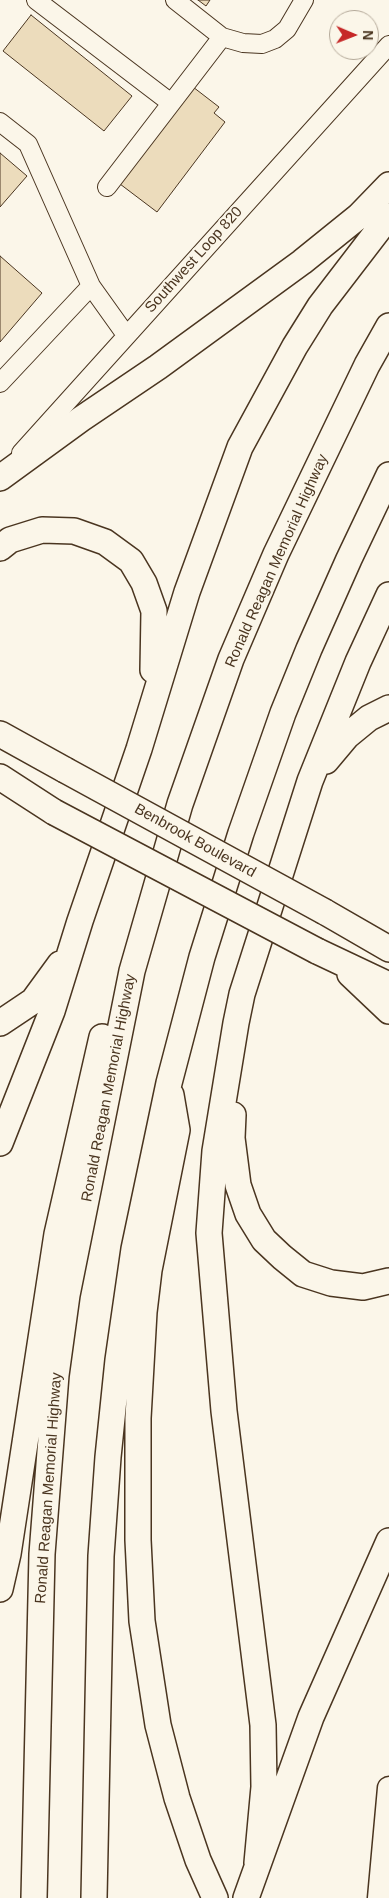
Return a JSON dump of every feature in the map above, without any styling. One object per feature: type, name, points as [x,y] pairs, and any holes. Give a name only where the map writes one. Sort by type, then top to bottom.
[{"type":"highway","points":[[0,478],[81,419],[158,367],[302,262],[359,216],[389,185]]},
{"type":"highway","points":[[0,1143],[24,1087],[52,1011],[139,749],[187,592],[240,447],[295,346],[320,306],[389,216]]},
{"type":"highway","name":"Ronald Reagan Memorial Highway","points":[[34,1898],[42,1554],[56,1375],[67,1295],[132,971],[180,804],[231,659],[276,554],[367,366],[389,326]]},
{"type":"highway","points":[[94,1898],[102,1556],[108,1457],[118,1360],[134,1249],[168,1083],[202,957],[241,833],[283,713],[349,558],[389,476]]},
{"type":"highway","points":[[0,548],[10,540],[42,530],[74,531],[105,542],[131,562],[144,583],[154,611],[155,641],[152,681],[154,697]]},
{"type":"highway","points":[[257,1863],[264,1786],[263,1725],[224,1411],[209,1233],[215,1151],[242,994],[310,780],[358,662],[389,595]]},
{"type":"highway","points":[[310,780],[346,736],[369,718],[389,708]]},
{"type":"highway","points":[[0,714],[58,766]]},
{"type":"highway","name":"Benbrook Boulevard","points":[[0,734],[326,912],[389,949]]},
{"type":"highway","points":[[0,776],[52,811],[327,956],[389,985]]},
{"type":"highway","points":[[0,796],[52,811]]},
{"type":"highway","points":[[351,926],[389,932]]},
{"type":"highway","points":[[0,1023],[33,1001],[72,948]]},
{"type":"highway","points":[[327,956],[389,1011]]},
{"type":"highway","points":[[0,1589],[8,1554],[57,1234],[112,992],[132,971]]},
{"type":"highway","points":[[236,1023],[239,1058],[232,1138],[238,1185],[248,1214],[264,1240],[303,1274],[330,1283],[363,1287],[389,1281]]},
{"type":"highway","points":[[168,1083],[177,1130],[149,1270],[144,1312],[138,1418],[138,1540],[142,1621],[158,1725],[177,1798],[198,1860],[215,1898]]},
{"type":"highway","points":[[246,1898],[257,1863],[311,1718],[389,1541]]},
{"type":"main road","points":[[379,1898],[389,1788]]},
{"type":"street","points":[[36,0],[171,103]]},
{"type":"street","points":[[175,0],[222,36],[243,43],[262,44],[274,39],[287,29],[304,0]]},
{"type":"street","points":[[107,187],[222,36]]},
{"type":"street","name":"Southwest Loop 820","points":[[0,478],[126,335],[389,45]]},
{"type":"street","points":[[0,122],[28,144],[91,286],[126,335]]},
{"type":"street","points":[[0,383],[91,286]]},
{"type":"building","points":[[198,0],[210,0],[206,6]]},
{"type":"building","points":[[31,15],[132,96],[104,131],[3,51]]},
{"type":"building","points":[[193,87],[219,107],[214,113],[225,122],[157,212],[120,184]]},
{"type":"building","points":[[0,153],[27,176],[0,207]]},
{"type":"building","points":[[0,256],[42,293],[0,342]]}]
